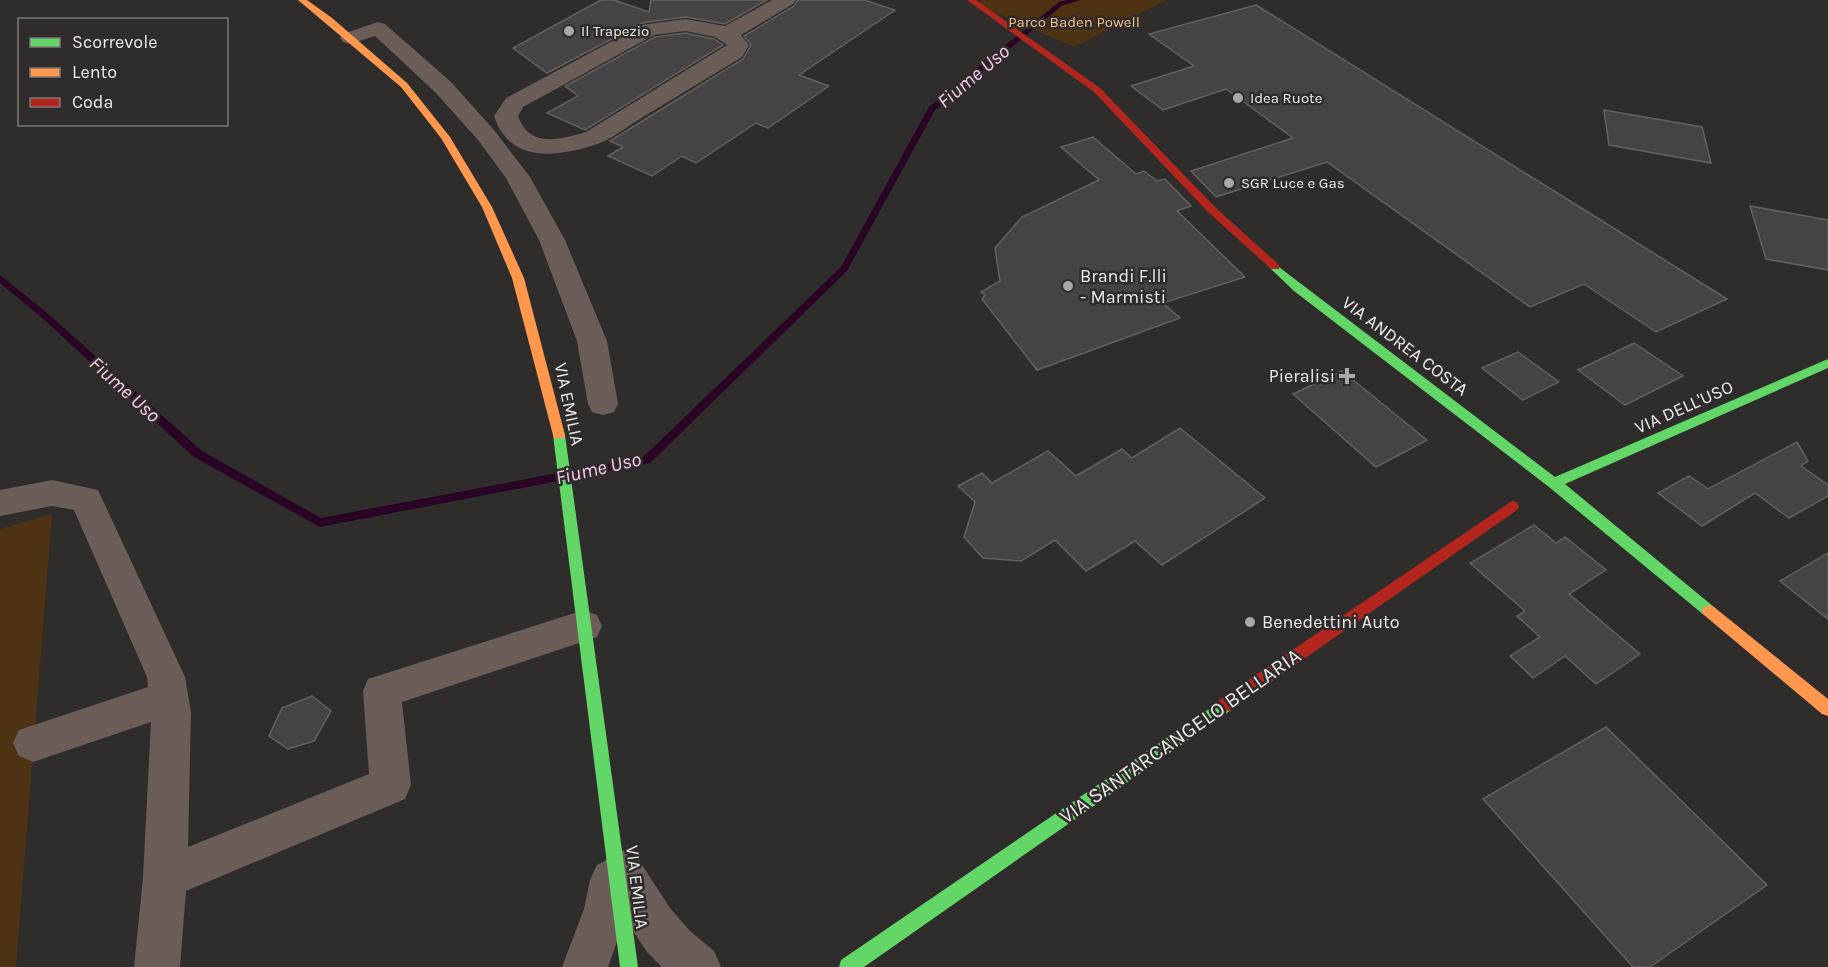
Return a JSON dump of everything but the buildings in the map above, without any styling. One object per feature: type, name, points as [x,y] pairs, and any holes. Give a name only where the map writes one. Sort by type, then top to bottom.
[{"type":"street","name":"VIA EMILIA","points":[[302,0],[404,85],[445,137],[487,207],[518,278],[557,423],[629,967]]},
{"type":"street","points":[[727,34],[734,38],[738,45],[734,52],[602,134],[571,145],[539,147],[514,136],[510,129],[506,116],[514,103],[649,29],[685,25],[727,34],[786,0]]},
{"type":"street","name":"VIA ANDREA COSTA","points":[[971,0],[1097,90],[1211,209],[1298,288],[1554,483],[1828,709]]},
{"type":"street","points":[[350,38],[378,28],[443,87],[486,135],[518,177],[552,240],[592,341],[603,404]]},
{"type":"street","name":"VIA DELL'USO","points":[[1554,483],[1828,363]]},
{"type":"street","points":[[0,503],[52,493],[86,499],[166,677],[170,705],[165,878],[157,967]]},
{"type":"street","name":"VIA SANTARCANGELO BELLARIA","points":[[848,967],[1512,506]]},
{"type":"street","points":[[165,878],[390,785],[382,691],[584,626]]},
{"type":"street","points":[[33,744],[170,705]]},
{"type":"street","points":[[585,967],[606,909],[615,860]]},
{"type":"street","points":[[615,860],[644,910],[675,951],[698,967]]},
{"type":"green space","name":"Parco Baden Powell","points":[[979,0],[1167,0],[1074,47],[978,5]]},
{"type":"green space","points":[[52,514],[16,967],[0,967],[0,529]]},
{"type":"waterway","name":"Fiume Uso","points":[[0,278],[198,454],[320,523],[646,460],[844,269],[932,109],[1061,3],[1078,0]]},
{"type":"traffic: fast","points":[[1275,267],[1298,288],[1554,483],[1709,611]]},
{"type":"traffic: fast","points":[[1554,483],[1828,363]]},
{"type":"traffic: fast","points":[[559,435],[629,967]]},
{"type":"traffic: fast","points":[[848,967],[1225,705]]},
{"type":"traffic: slow","points":[[302,0],[329,20],[404,85],[445,137],[487,207],[518,278],[559,435]]},
{"type":"traffic: slow","points":[[1709,611],[1828,709]]},
{"type":"traffic: jam","points":[[971,0],[1097,90],[1211,209],[1275,267]]},
{"type":"traffic: jam","points":[[1225,705],[1512,506]]},
{"type":"place","name":"Il Trapezio","points":[[569,31]]},
{"type":"place","name":"Idea Ruote","points":[[1238,98]]},
{"type":"place","name":"SGR Luce e Gas","points":[[1229,183]]},
{"type":"place","name":"Brandi F.lli - Marmisti","points":[[1068,286]]},
{"type":"place","name":"Pieralisi","points":[[1347,376]]},
{"type":"place","name":"Benedettini Auto","points":[[1250,622]]}]
